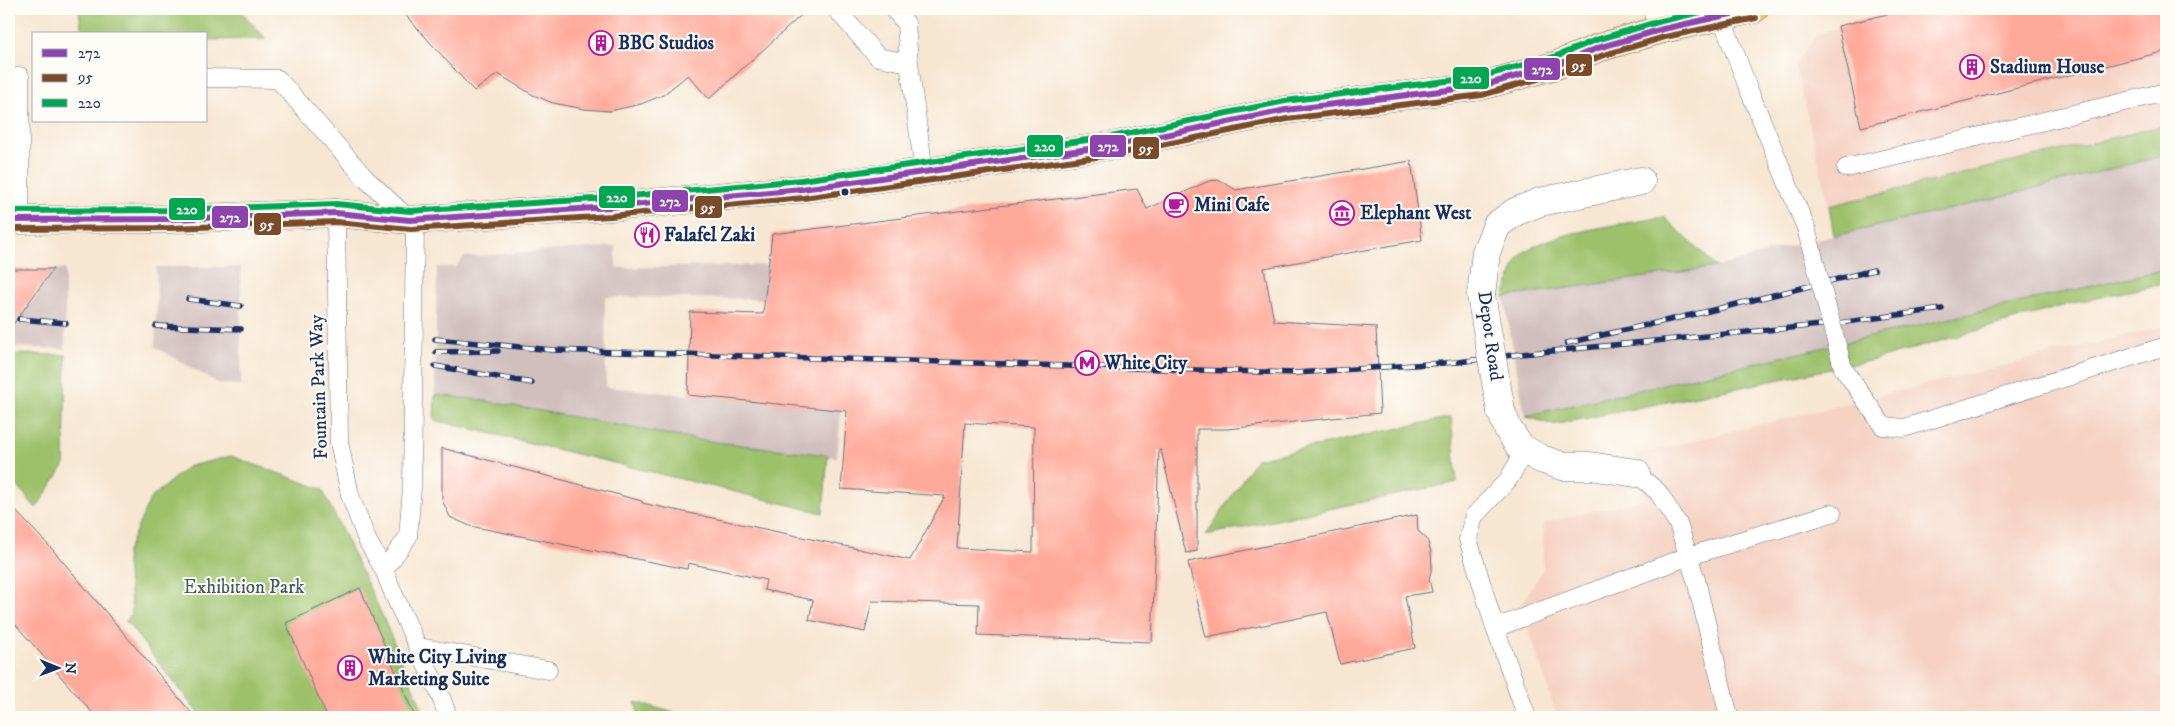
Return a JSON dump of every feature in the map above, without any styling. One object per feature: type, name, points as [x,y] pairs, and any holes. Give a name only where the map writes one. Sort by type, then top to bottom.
[{"type":"main road","points":[[14,220],[170,219],[336,213],[413,220],[620,206],[802,189],[1117,145],[1286,110],[1481,86],[1557,65],[1660,19],[1721,16],[1754,9]]},
{"type":"street","name":"Depot Road","points":[[1636,474],[1590,466],[1562,466],[1541,459],[1520,447],[1508,429],[1501,411],[1481,295],[1486,252],[1497,225],[1515,212],[1540,202],[1641,181]]},
{"type":"lane","points":[[836,9],[878,57],[909,63]]},
{"type":"lane","points":[[893,9],[906,23],[909,63],[924,172]]},
{"type":"lane","points":[[1721,16],[1749,90],[1806,228],[1843,368],[1883,426],[1904,428],[2166,346]]},
{"type":"lane","points":[[14,220],[21,76]]},
{"type":"lane","points":[[208,78],[278,79],[366,179],[413,220],[412,487],[408,537],[384,570]]},
{"type":"lane","points":[[1846,168],[2166,92]]},
{"type":"lane","name":"Fountain Park Way","points":[[336,213],[339,442],[350,495],[367,540],[384,570],[441,697],[448,717]]},
{"type":"lane","points":[[1520,447],[1518,463],[1508,480],[1474,516],[1468,539],[1495,628],[1527,717]]},
{"type":"lane","points":[[1636,474],[1658,492],[1678,524],[1689,556],[1729,717]]},
{"type":"lane","points":[[1495,628],[1689,556],[1832,513]]},
{"type":"lane","points":[[419,647],[548,670]]},
{"type":"shaded area","points":[[1909,9],[2166,9],[2166,125],[1829,206],[1795,64],[1817,34]]},
{"type":"shaded area","points":[[2166,155],[2166,283],[2073,303],[1874,360],[1747,387],[1553,425],[1525,416],[1504,297],[1717,267],[1778,249],[1960,207]]},
{"type":"shaded area","points":[[616,246],[616,268],[769,265],[771,299],[605,297],[606,387],[841,410],[837,457],[698,440],[481,400],[435,395],[437,267],[456,267],[464,257]]},
{"type":"shaded area","points":[[156,267],[241,267],[241,385],[220,384],[155,347]]},
{"type":"shaded area","points":[[53,269],[65,269],[65,349],[9,347],[9,330],[35,298]]},
{"type":"shaded area","points":[[2166,326],[2166,717],[1557,717],[1521,605],[1543,569],[1543,523],[1645,499],[1635,455]]},
{"type":"green space","points":[[79,9],[239,9],[266,39],[208,40],[208,32],[82,32]]},
{"type":"green space","points":[[2166,125],[2166,155],[1960,207],[1834,236],[1829,206]]},
{"type":"green space","points":[[1664,217],[1717,267],[1504,297],[1518,258],[1532,247],[1588,230]]},
{"type":"green space","points":[[2166,269],[2166,283],[2073,303],[1874,360],[1553,425],[1525,416]]},
{"type":"green space","points":[[9,354],[66,355],[64,466],[36,508],[9,476]]},
{"type":"green space","points":[[435,395],[481,400],[698,440],[828,455],[823,513],[434,420]]},
{"type":"green space","points":[[1451,417],[1457,482],[1206,535],[1256,459]]},
{"type":"green space","name":"Exhibition Park","points":[[231,456],[322,489],[378,606],[426,717],[201,717],[126,621],[132,612],[126,554],[150,499],[187,467]]},
{"type":"green space","points":[[635,702],[689,717],[639,717]]},
{"type":"building","name":"BBC Studios","points":[[400,9],[808,9],[709,99],[688,75],[663,95],[641,104],[610,111],[584,109],[553,103],[533,95],[498,74],[474,91]]},
{"type":"building","name":"Stadium House","points":[[1908,9],[2166,9],[2166,51],[1861,127],[1838,26]]},
{"type":"building","points":[[1411,161],[1422,240],[1264,268],[1274,321],[1376,327],[1380,413],[1227,429],[1197,429],[1197,551],[1186,553],[1161,450],[1159,450],[1152,642],[978,635],[979,604],[872,601],[865,632],[809,620],[813,600],[764,590],[766,580],[688,563],[687,569],[470,526],[450,517],[442,500],[442,448],[642,501],[642,503],[910,560],[945,496],[841,489],[847,411],[688,395],[690,312],[763,314],[772,234],[1137,189],[1147,209],[1209,181],[1220,180],[1236,190]],"holes":[[[965,423],[1034,427],[1033,552],[957,548]]]},
{"type":"building","points":[[9,269],[53,269],[9,330]]},
{"type":"building","points":[[9,504],[53,550],[195,717],[96,717],[9,617]]},
{"type":"building","points":[[1417,515],[1418,531],[1427,539],[1431,552],[1432,567],[1429,579],[1432,592],[1405,596],[1415,648],[1340,664],[1327,612],[1206,637],[1188,562]]},
{"type":"building","name":"White City Living Marketing Suite","points":[[360,588],[415,717],[327,717],[286,623]]},
{"type":"railway","points":[[1567,343],[1709,311],[1874,270]]},
{"type":"railway","points":[[188,299],[241,306]]},
{"type":"railway","points":[[435,339],[553,350],[1296,373],[1458,362],[1521,354],[1831,324],[1942,309]]},
{"type":"railway","points":[[19,319],[66,323]]},
{"type":"railway","points":[[156,326],[241,329]]},
{"type":"railway","points":[[436,352],[498,351]]},
{"type":"railway","points":[[435,366],[532,383]]},
{"type":"transit line","name":"220","points":[[9,211],[170,210],[336,204],[410,211],[609,198],[801,180],[1116,136],[1285,101],[1479,77],[1554,57],[1596,40],[1661,21],[1714,9]]},
{"type":"transit line","name":"272","points":[[9,220],[170,219],[336,213],[410,220],[610,207],[802,189],[1117,145],[1286,110],[1481,86],[1557,65],[1598,48],[1663,29],[1754,9]]},
{"type":"transit line","name":"95","points":[[9,229],[170,228],[336,222],[411,229],[611,216],[803,198],[1118,154],[1287,119],[1482,95],[1559,73],[1601,56],[1665,37],[1756,18]]},
{"type":"place","name":"BBC Studios","points":[[601,43]]},
{"type":"place","name":"Stadium House","points":[[1972,67]]},
{"type":"place","name":"Mini Cafe","points":[[1176,205]]},
{"type":"place","name":"Elephant West","points":[[1342,213]]},
{"type":"place","name":"Falafel Zaki","points":[[647,235]]},
{"type":"place","name":"White City","points":[[1087,363]]},
{"type":"place","name":"White City Living Marketing Suite","points":[[350,668]]}]
